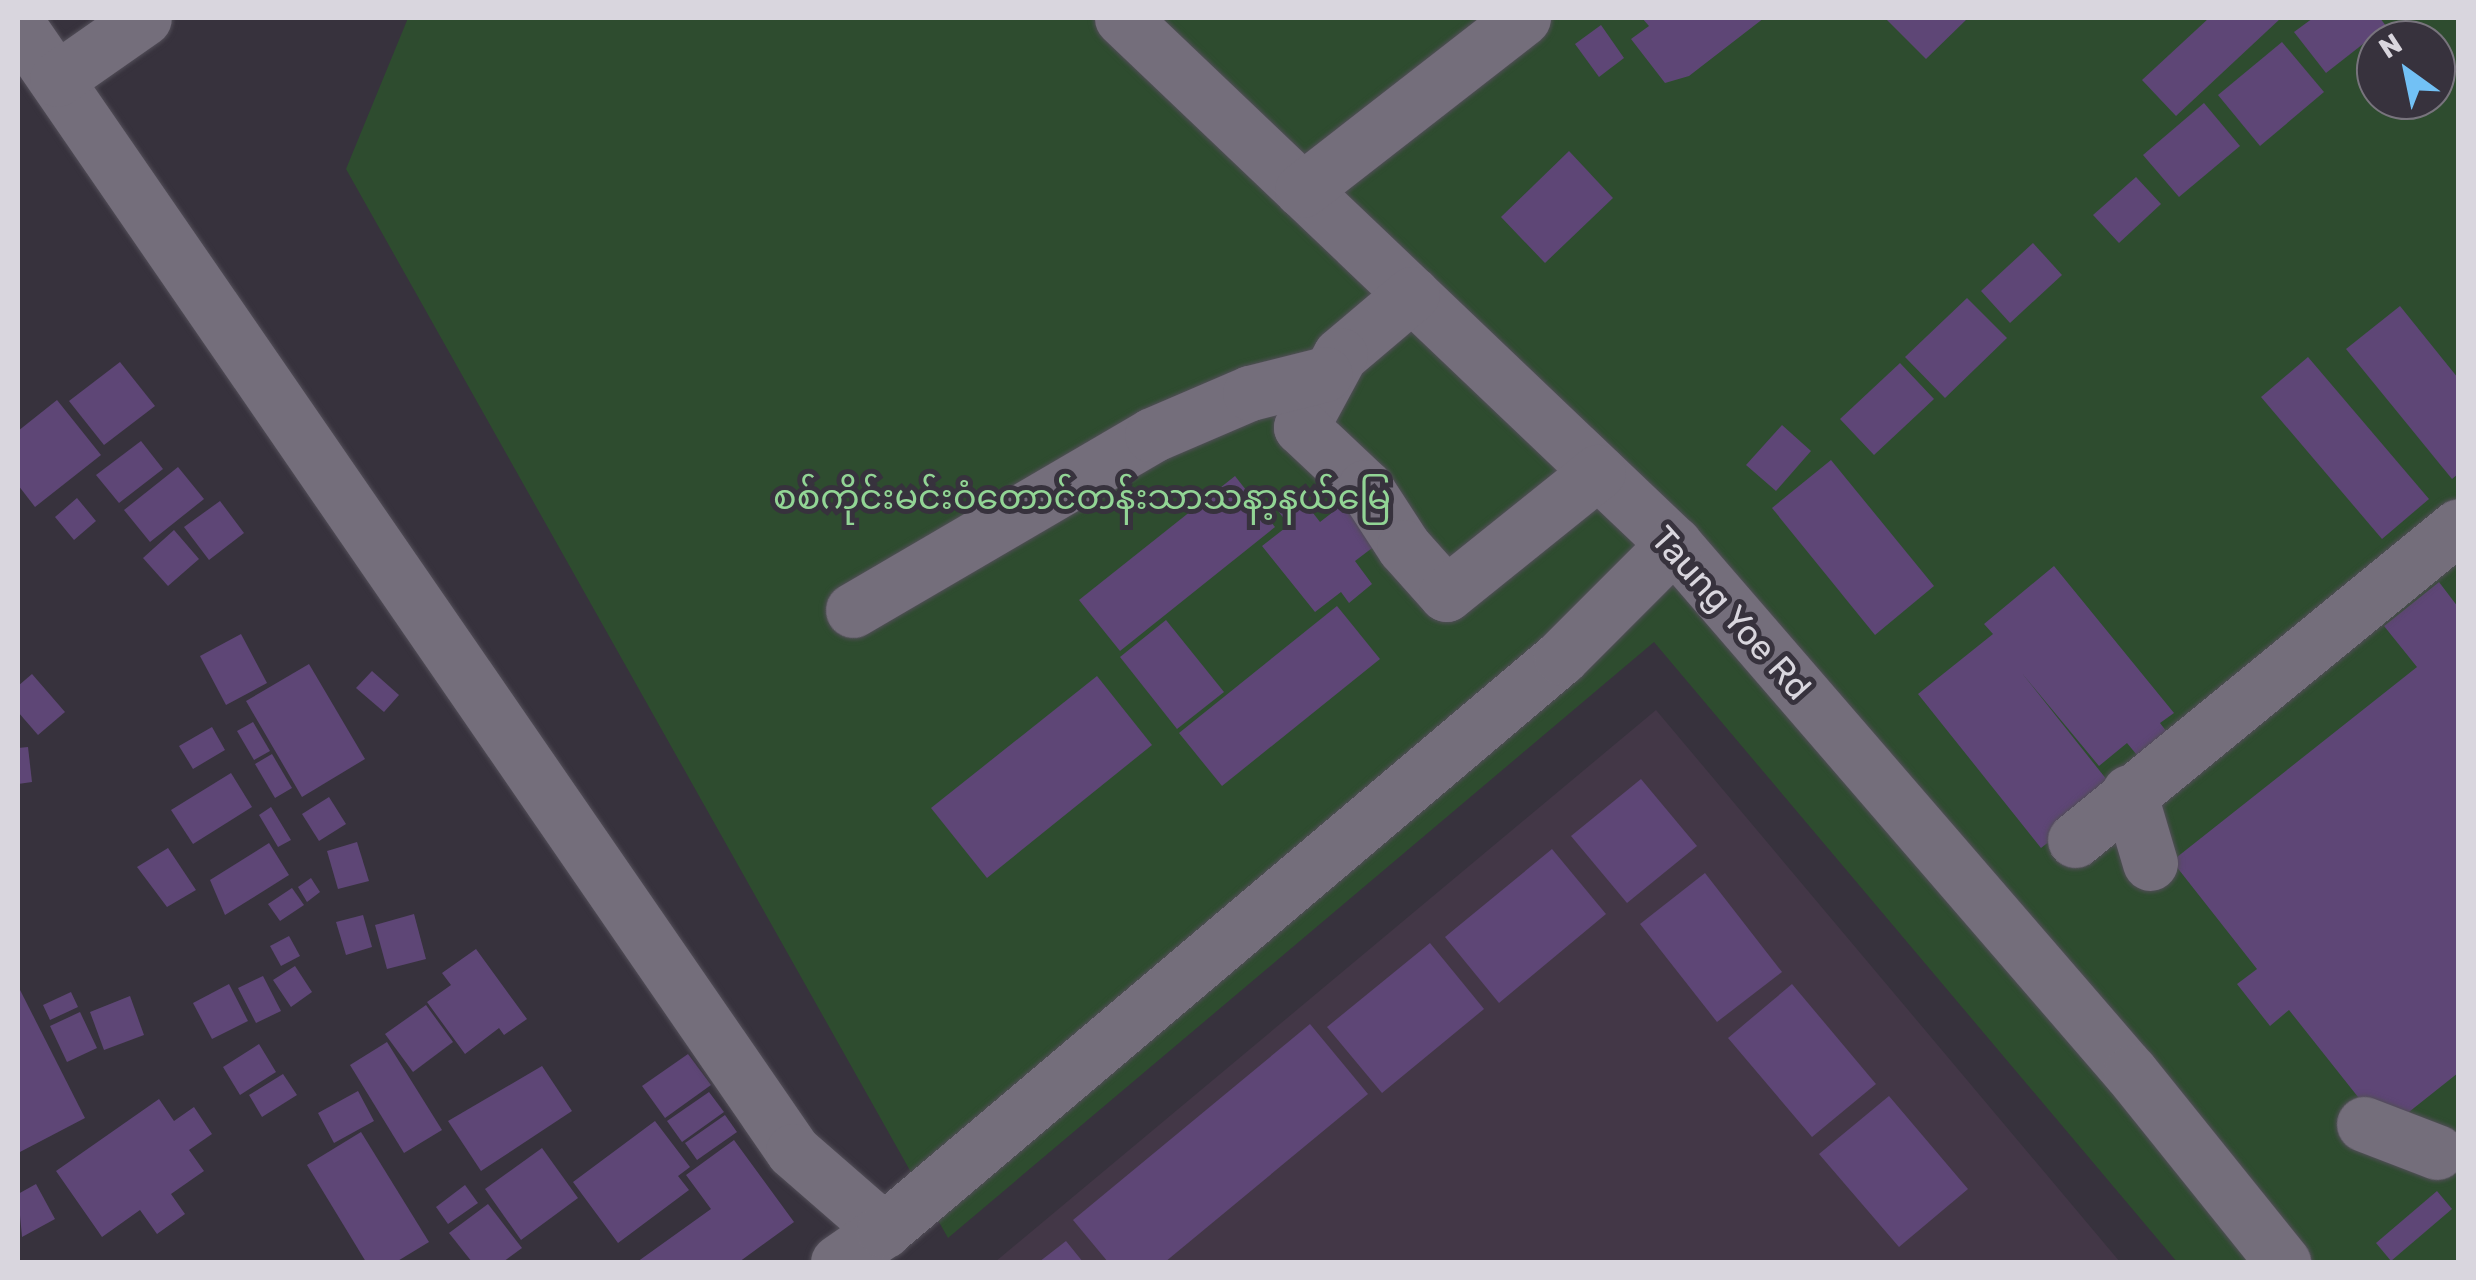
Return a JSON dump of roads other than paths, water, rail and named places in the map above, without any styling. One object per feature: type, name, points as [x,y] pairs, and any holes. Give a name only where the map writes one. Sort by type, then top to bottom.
[{"type":"street","points":[[57,79],[144,18]]},
{"type":"street","name":"Taung Yoe Rd","points":[[1122,18],[1674,544],[2131,1073],[2283,1262]]},
{"type":"street","points":[[1302,190],[1523,18]]},
{"type":"street","points":[[18,25],[793,1151],[884,1230]]},
{"type":"street","points":[[1412,294],[1363,330],[1325,374],[1301,427],[1365,487],[1404,547],[1446,594],[1598,472]]},
{"type":"street","points":[[853,610],[1152,435],[1250,393],[1325,374]]},
{"type":"street","points":[[2075,840],[2458,526]]},
{"type":"street","points":[[838,1262],[884,1230],[1561,656],[1674,544]]},
{"type":"street","points":[[2129,792],[2150,863]]},
{"type":"street","points":[[2364,1124],[2437,1152]]},
{"type":"park label","name":"စစ်ကိုင်းမင်းဝံတောင်တန်းသာသနာ့နယ်မြေ","points":[[1082,497]]}]
